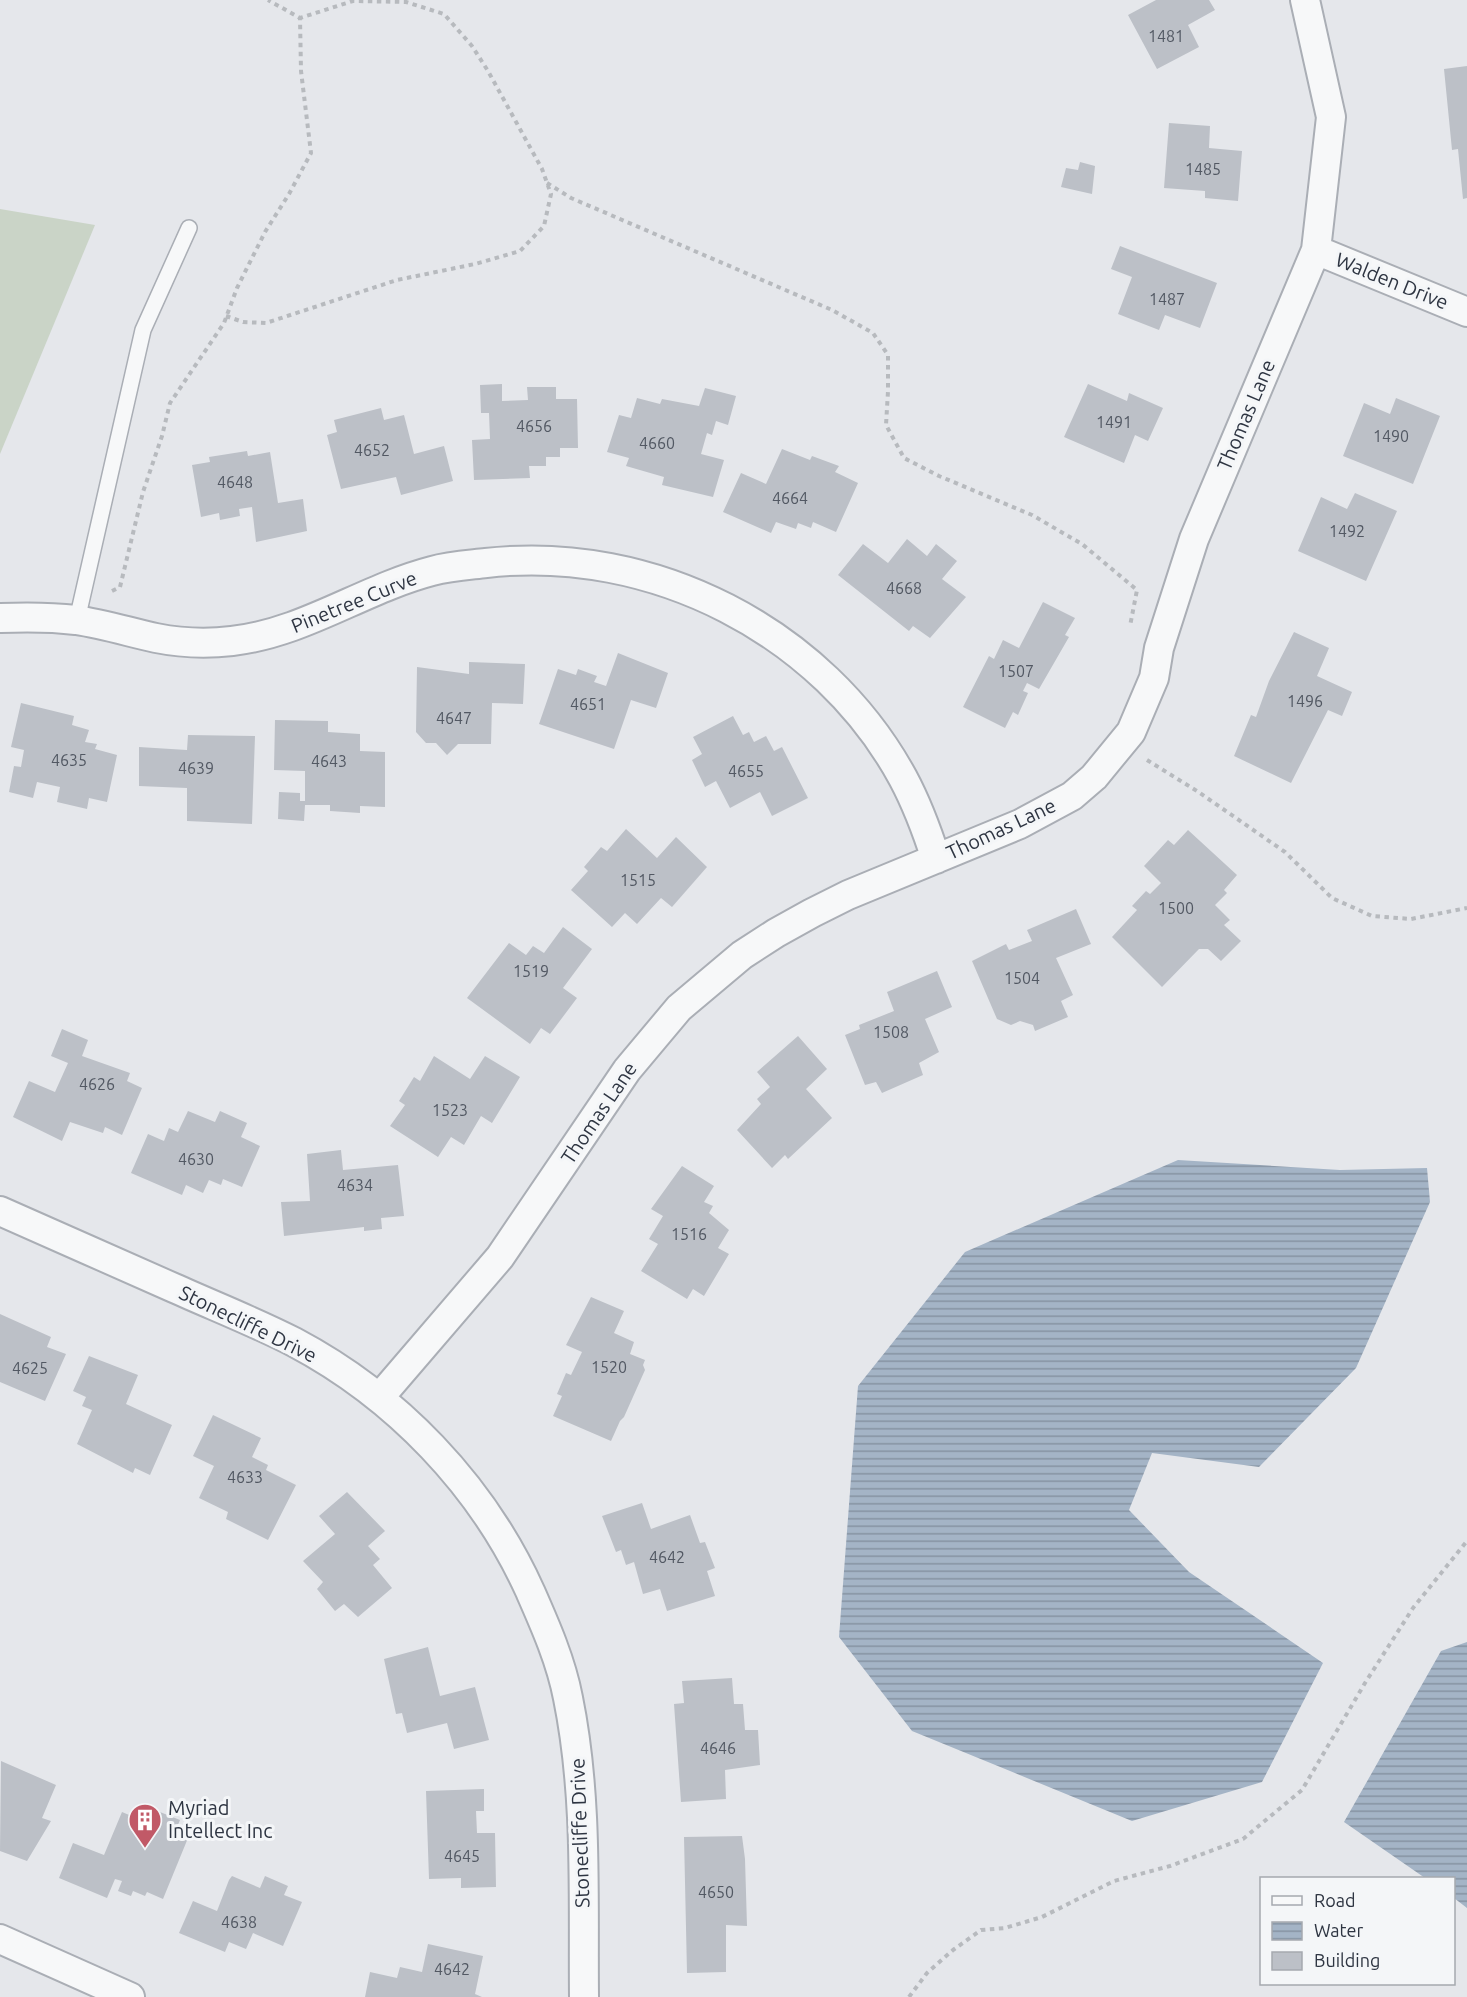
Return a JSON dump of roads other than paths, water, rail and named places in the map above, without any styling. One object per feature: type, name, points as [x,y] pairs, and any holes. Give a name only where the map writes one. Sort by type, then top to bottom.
[{"type":"street","name":"Thomas Lane","points":[[379,1398],[500,1257],[627,1070],[679,1008],[741,955],[776,933],[848,895],[1020,824],[1072,796],[1094,777],[1131,732],[1154,678],[1159,648],[1194,539],[1316,250],[1331,117],[1305,0]]},
{"type":"street","name":"Walden Drive","points":[[1316,250],[1467,312]]},
{"type":"street","name":"Pinetree Curve","points":[[0,618],[77,620],[183,642],[233,641],[299,625],[371,592],[433,571],[463,566],[507,561],[561,561],[604,566],[654,578],[694,592],[762,628],[813,668],[846,699],[887,752],[903,778],[922,817],[936,859]]},
{"type":"street","name":"Stonecliffe Drive","points":[[0,1211],[294,1342],[352,1378],[379,1398],[423,1437],[466,1487],[514,1556],[549,1633],[568,1696],[581,1780],[584,1997]]},
{"type":"street","points":[[0,1939],[130,1997]]},
{"type":"lane","points":[[77,620],[143,330],[189,228]]},
{"type":"water","points":[[1178,1160],[1340,1170],[1427,1168],[1430,1202],[1356,1368],[1259,1467],[1152,1453],[1129,1510],[1189,1572],[1323,1663],[1262,1782],[1132,1821],[912,1731],[839,1637],[858,1386],[965,1252]]},
{"type":"water","points":[[1467,1642],[1467,1908],[1455,1899],[1455,1877],[1424,1877],[1344,1822],[1441,1651]]},
{"type":"place","name":"Myriad Intellect Inc","points":[[145,1849]]}]
